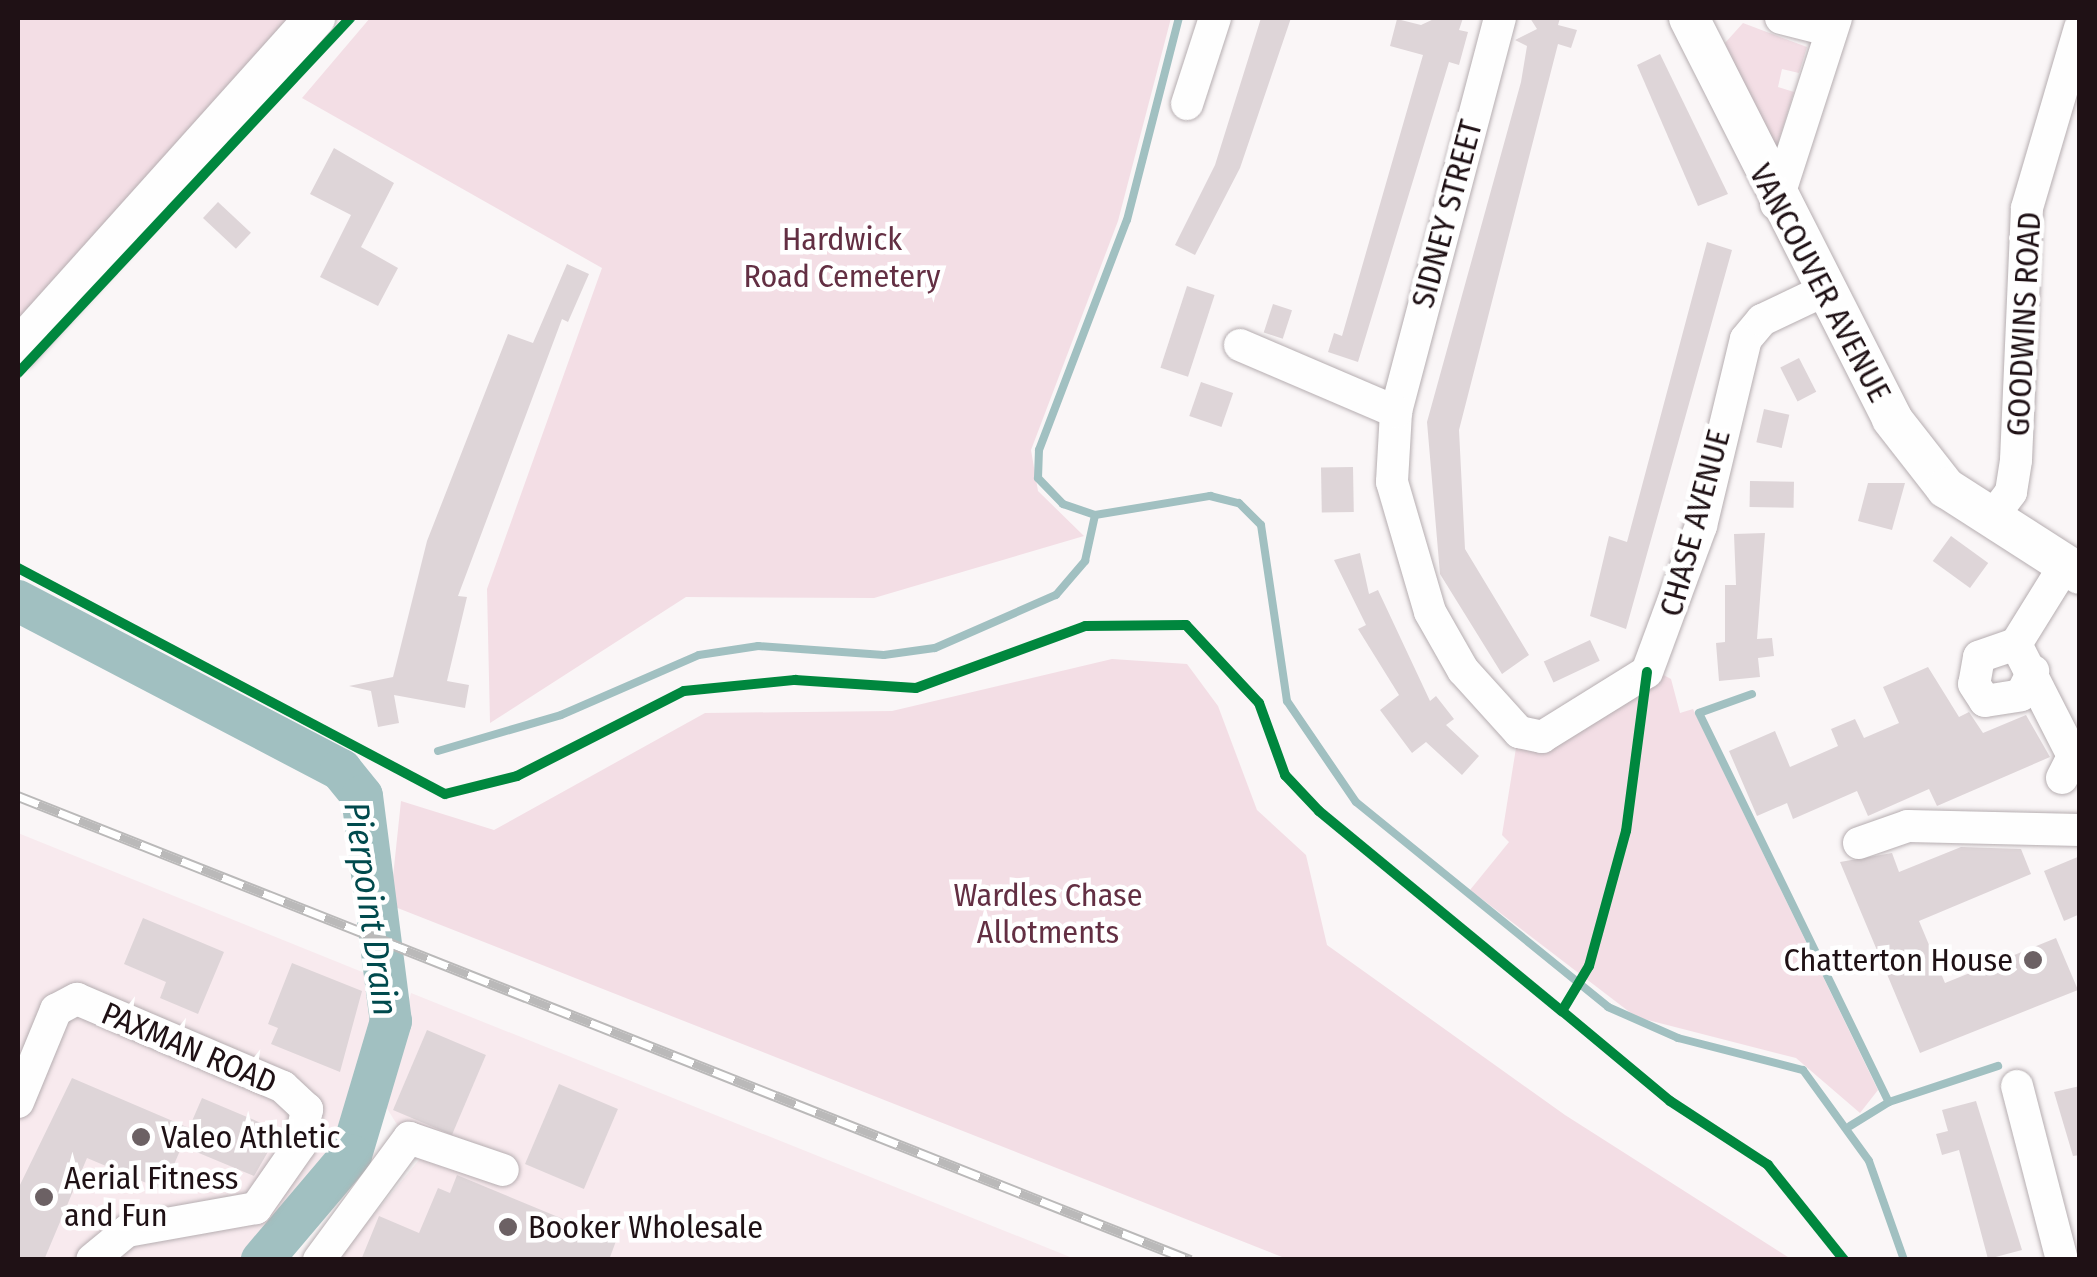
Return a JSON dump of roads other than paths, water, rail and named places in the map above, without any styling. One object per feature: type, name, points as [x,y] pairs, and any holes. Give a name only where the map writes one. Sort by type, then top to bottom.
[{"type":"main road","points":[[18,349],[315,18]]},
{"type":"main road","name":"VANCOUVER AVENUE","points":[[1689,18],[1776,204],[1892,420],[1946,488],[1993,516]]},
{"type":"main road","points":[[1993,516],[2072,570]]},
{"type":"street","points":[[1187,104],[1215,18]]},
{"type":"street","name":"SIDNEY STREET","points":[[1500,18],[1396,412],[1392,482],[1430,612],[1501,716],[1542,738]]},
{"type":"street","points":[[1776,204],[1832,24],[1780,18]]},
{"type":"street","name":"GOODWINS ROAD","points":[[1993,516],[2011,492],[2016,460],[2027,208],[2080,28]]},
{"type":"street","name":"CHASE AVENUE","points":[[1542,738],[1646,672],[1701,526],[1746,339],[1762,320],[1822,292]]},
{"type":"street","points":[[1240,345],[1396,412]]},
{"type":"street","points":[[2062,778],[2073,756],[2025,658],[2072,570]]},
{"type":"street","points":[[1859,844],[1908,826],[2080,830]]},
{"type":"street","name":"PAXMAN ROAD","points":[[18,1102],[56,1010],[77,999],[283,1088],[307,1109],[300,1144],[256,1208],[127,1231],[92,1260]]},
{"type":"street","points":[[2016,1086],[2062,1260]]},
{"type":"street","points":[[319,1260],[409,1138],[503,1170]]},
{"type":"waterway","points":[[1095,515],[1063,504],[1038,478],[1039,450],[1127,220],[1179,18]]},
{"type":"waterway","points":[[438,751],[561,715],[699,655],[758,646],[884,655],[935,648],[1056,595],[1085,561],[1095,515],[1210,496],[1239,503],[1261,525],[1287,701],[1356,802],[1608,1007],[1678,1038],[1803,1070],[1869,1161],[1904,1260]]},
{"type":"waterway","name":"Pierpoint Drain","points":[[18,601],[341,770],[362,796],[391,1021],[351,1155],[262,1260]]},
{"type":"waterway","points":[[1752,694],[1699,713],[1889,1102]]},
{"type":"waterway","points":[[1850,1126],[1889,1102],[1998,1066]]},
{"type":"railway","points":[[18,796],[1190,1260]]},
{"type":"place","name":"Chatterton House","points":[[2033,960]]},
{"type":"place","name":"Valeo Athletic","points":[[141,1137]]},
{"type":"place","name":"Aerial Fitness and Fun","points":[[44,1197]]},
{"type":"place","name":"Booker Wholesale","points":[[508,1227]]},
{"type":"park label","name":"Hardwick Road Cemetery","points":[[842,258]]},
{"type":"park label","name":"Wardles Chase Allotments","points":[[1048,914]]}]
